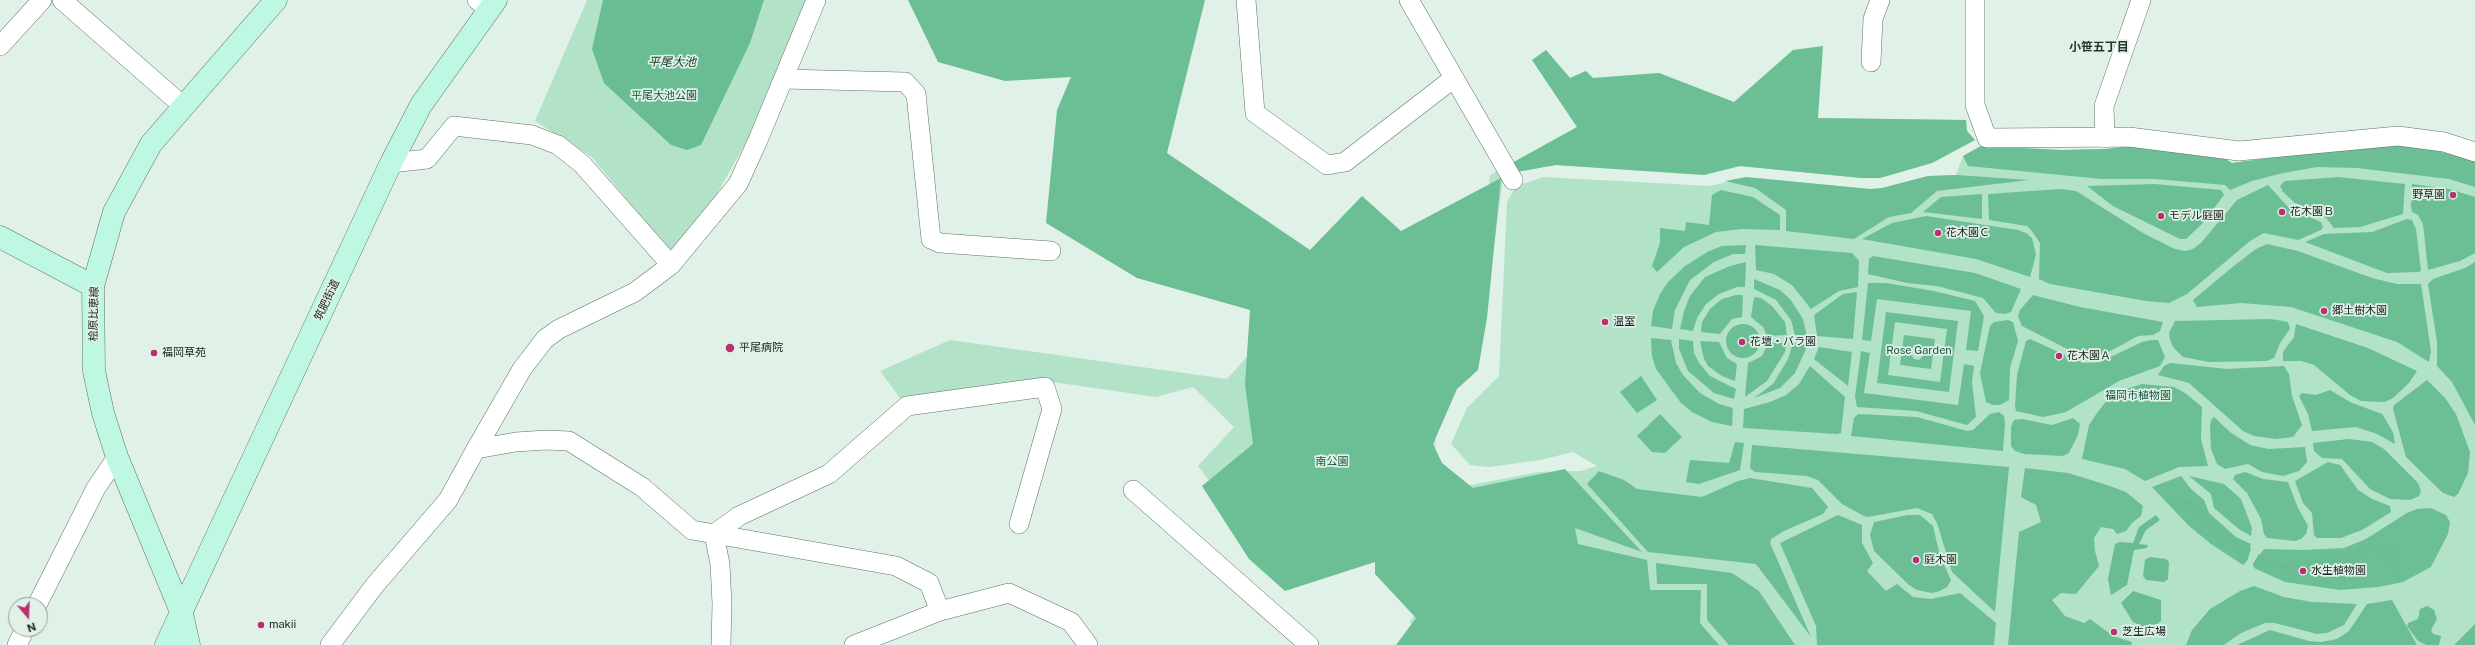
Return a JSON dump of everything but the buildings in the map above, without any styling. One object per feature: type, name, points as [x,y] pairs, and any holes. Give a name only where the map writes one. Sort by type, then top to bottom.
[{"type":"street","points":[[0,46],[42,0]]},
{"type":"street","points":[[62,0],[183,106]]},
{"type":"street","name":"桧原比恵線","points":[[189,645],[182,614],[117,457],[103,413],[94,371],[93,286],[114,212],[151,144],[276,0]]},
{"type":"street","points":[[330,645],[374,584],[448,500],[522,369],[545,339],[559,329],[635,292],[670,264],[738,184],[784,79],[816,0]]},
{"type":"street","points":[[1246,0],[1255,113],[1327,165],[1345,162],[1454,78]]},
{"type":"street","points":[[1409,0],[1513,180]]},
{"type":"street","points":[[1870,62],[1873,20],[1880,0]]},
{"type":"street","points":[[1975,0],[1975,105],[1987,138],[2129,138],[2239,151],[2398,136],[2444,142],[2475,152]]},
{"type":"street","points":[[2105,138],[2104,106],[2141,0]]},
{"type":"street","name":"筑肥街道","points":[[166,645],[182,614],[391,163],[421,105],[487,3]]},
{"type":"street","points":[[784,79],[905,82],[916,94],[930,239],[940,244],[1051,251]]},
{"type":"street","points":[[391,163],[427,159],[454,126],[532,135],[558,145],[582,164],[670,264]]},
{"type":"street","points":[[0,237],[93,286]]},
{"type":"street","points":[[714,534],[739,516],[829,474],[907,406],[1045,387],[1052,409],[1019,524]]},
{"type":"street","points":[[476,449],[516,442],[546,440],[569,441],[642,487],[692,530],[896,566],[929,582],[940,610]]},
{"type":"street","points":[[41,597],[96,488],[117,457]]},
{"type":"street","points":[[1133,490],[1310,645]]},
{"type":"street","points":[[714,534],[720,564],[722,604],[720,645]]},
{"type":"street","points":[[854,645],[940,610],[1009,593],[1071,622],[1088,645]]},
{"type":"green space","name":"平尾大池公園","points":[[587,0],[807,0],[763,112],[709,208],[671,253],[592,157],[535,121]]},
{"type":"green space","name":"南公園","points":[[908,0],[1205,0],[1167,153],[1310,250],[1362,196],[1401,231],[1501,178],[1487,318],[1478,370],[1457,389],[1433,444],[1442,463],[1473,488],[1565,469],[1642,552],[1575,528],[1578,544],[1647,560],[1650,590],[1701,590],[1700,623],[1719,645],[1396,645],[1416,618],[1375,574],[1375,562],[1285,591],[1249,559],[1202,486],[1253,444],[1245,384],[1250,310],[1137,278],[1046,223],[1057,110],[1071,77],[1005,81],[938,62]]},
{"type":"green space","points":[[1823,46],[1818,118],[1966,120],[1967,131],[1975,140],[1932,163],[1880,178],[1861,178],[1740,166],[1704,175],[1556,165],[1517,172],[1512,163],[1577,127],[1532,60],[1546,50],[1570,78],[1586,71],[1593,78],[1659,73],[1734,102],[1793,50]]},
{"type":"green space","name":"福岡市植物園","points":[[1546,50],[1570,78],[1586,71],[1593,78],[1659,73],[1734,102],[1778,76],[1818,118],[1966,120],[1967,131],[1975,140],[1932,163],[1880,178],[1861,178],[1740,166],[1704,175],[1556,165],[1525,169],[1503,178],[1478,368],[1457,384],[1436,427],[1435,461],[1466,486],[1538,472],[1581,471],[1597,466],[1573,452],[1540,460],[1489,467],[1470,465],[1451,444],[1467,408],[1499,376],[1507,202],[1516,186],[1544,177],[1710,186],[1746,177],[1870,189],[1882,188],[1928,176],[1956,175],[1963,156],[1981,146],[2062,150],[2104,149],[2144,145],[2223,157],[2232,163],[2335,149],[2475,161],[2475,645],[1415,645],[1410,621],[1442,580],[1412,554],[1284,578],[1198,466],[1234,427],[1193,387],[1156,397],[1046,381],[905,405],[880,371],[950,340],[1227,379],[1291,308],[1473,311],[1490,175],[1577,127],[1532,60]]},
{"type":"green space","points":[[2399,144],[2424,147],[2475,161],[2475,187],[2449,179],[2357,168],[2317,167],[2283,173],[2252,181],[2230,190],[2225,185],[2155,179],[2102,179],[1968,166],[1963,156],[1981,146],[2062,150],[2104,149],[2144,145],[2223,157],[2232,163],[2335,149]]},
{"type":"green space","points":[[1956,175],[2029,180],[1937,191],[1911,213],[1889,217],[1854,239],[1786,231],[1786,210],[1755,188],[1725,181],[1746,177],[1870,189],[1882,188],[1928,176]]},
{"type":"green space","points":[[2338,177],[2405,184],[2403,214],[2360,227],[2334,228],[2327,219],[2317,211],[2295,203],[2283,192],[2280,186],[2285,181]]},
{"type":"green space","points":[[2155,184],[2221,190],[2224,195],[2203,223],[2186,239],[2180,239],[2113,206],[2087,186]]},
{"type":"green space","points":[[2412,184],[2449,189],[2475,197],[2475,253],[2460,261],[2428,270],[2423,224],[2418,215],[2412,212]]},
{"type":"green space","points":[[2268,185],[2289,208],[2321,222],[2323,227],[2321,230],[2298,240],[2264,233],[2250,241],[2187,294],[2169,303],[2146,301],[2050,284],[2039,279],[2040,243],[2031,230],[2027,226],[1989,220],[1988,194],[2060,189],[2076,191],[2143,233],[2175,249],[2185,251],[2193,249],[2201,243],[2237,200]]},
{"type":"green space","points":[[1721,190],[1753,197],[1780,215],[1780,230],[1742,229],[1716,232],[1684,247],[1657,272],[1652,266],[1660,243],[1660,228],[1685,231],[1686,222],[1709,225],[1712,195]]},
{"type":"green space","points":[[1982,194],[1982,219],[1923,212],[1941,197]]},
{"type":"green space","points":[[1926,216],[2018,230],[2026,233],[2032,238],[2036,255],[2030,277],[1976,259],[1862,239],[1892,223]]},
{"type":"green space","points":[[2407,219],[2412,220],[2416,229],[2421,271],[2418,272],[2387,273],[2305,242],[2324,234],[2372,232]]},
{"type":"green space","points":[[2267,244],[2298,251],[2372,278],[2397,284],[2421,284],[2431,351],[2429,362],[2397,342],[2291,307],[2241,303],[2197,307],[2193,300],[2256,249]]},
{"type":"green space","points":[[1746,245],[1745,254],[1733,254],[1714,262],[1690,280],[1675,310],[1672,329],[1651,326],[1653,311],[1660,294],[1668,282],[1685,266],[1709,251],[1722,246]]},
{"type":"green space","points":[[1755,245],[1852,253],[1859,261],[1858,287],[1839,291],[1811,309],[1792,285],[1774,274],[1756,270]]},
{"type":"green space","points":[[1873,256],[1975,273],[2021,289],[2011,312],[2005,314],[1996,313],[1983,298],[1937,286],[1907,283],[1868,274],[1869,259]]},
{"type":"green space","points":[[1746,262],[1745,287],[1737,287],[1719,294],[1706,304],[1697,318],[1693,331],[1680,329],[1684,311],[1690,296],[1705,277],[1730,266]]},
{"type":"green space","points":[[2475,262],[2475,425],[2452,382],[2437,366],[2437,342],[2428,284],[2433,279],[2465,268]]},
{"type":"green space","points":[[1754,279],[1780,290],[1790,299],[1803,319],[1807,336],[1795,335],[1791,320],[1776,300],[1754,289]]},
{"type":"green space","points":[[1868,283],[1886,283],[1934,291],[1975,301],[1984,316],[1978,351],[1966,350],[1971,311],[1877,299],[1871,341],[1862,340]]},
{"type":"green space","points":[[1857,292],[1853,339],[1817,336],[1814,315],[1843,294]]},
{"type":"green space","points":[[1736,295],[1743,295],[1742,317],[1732,319],[1720,334],[1701,332],[1702,322],[1710,309],[1722,299]]},
{"type":"green space","points":[[2033,295],[2080,307],[2163,322],[2160,331],[2153,335],[2138,336],[2101,356],[2085,358],[2022,326],[2018,316],[2020,310]]},
{"type":"green space","points":[[1754,297],[1761,298],[1772,306],[1785,322],[1787,335],[1767,336],[1763,327],[1751,317]]},
{"type":"green space","points":[[1886,312],[1958,321],[1949,392],[1877,383]],"holes":[[[1895,322],[1947,329],[1940,382],[1888,375]]]},
{"type":"green space","points":[[2271,319],[2288,322],[2290,329],[2280,343],[2274,358],[2267,361],[2209,362],[2183,357],[2173,347],[2170,340],[2169,333],[2175,321]]},
{"type":"green space","points":[[2008,320],[2013,322],[2018,341],[2010,368],[2009,400],[2000,405],[1993,405],[1986,402],[1980,373],[1990,326],[1994,322]]},
{"type":"green space","points":[[1746,324],[1755,329],[1759,334],[1759,348],[1755,353],[1750,357],[1740,358],[1736,357],[1727,348],[1726,338],[1727,334],[1736,325]]},
{"type":"green space","points":[[2296,324],[2368,348],[2417,371],[2409,383],[2393,398],[2385,402],[2361,401],[2350,395],[2314,365],[2301,361],[2283,361],[2283,352],[2294,337]]},
{"type":"green space","points":[[1904,335],[1935,339],[1931,369],[1900,365]],"holes":[[[1914,345],[1919,345],[1925,350],[1924,355],[1919,360],[1914,359],[1910,353]]]},
{"type":"green space","points":[[1651,338],[1671,340],[1676,363],[1683,375],[1700,393],[1719,404],[1733,408],[1732,426],[1712,422],[1692,412],[1681,403],[1656,369],[1652,356]]},
{"type":"green space","points":[[1679,339],[1693,341],[1694,353],[1699,363],[1710,376],[1736,389],[1734,399],[1714,393],[1688,371],[1679,349]]},
{"type":"green space","points":[[2030,339],[2083,363],[2100,362],[2142,342],[2152,340],[2158,340],[2165,357],[2160,366],[2119,381],[2066,412],[2043,417],[2016,411],[2015,406],[2017,375],[2026,341]]},
{"type":"green space","points":[[1700,341],[1719,342],[1727,358],[1737,364],[1735,381],[1722,376],[1708,366],[1704,359]]},
{"type":"green space","points":[[1768,343],[1786,343],[1785,352],[1767,381],[1745,397],[1748,363],[1762,356]]},
{"type":"green space","points":[[1793,343],[1806,343],[1806,349],[1795,373],[1780,388],[1754,398],[1773,384],[1788,359]]},
{"type":"green space","points":[[1819,347],[1852,352],[1848,386],[1814,359]]},
{"type":"green space","points":[[1861,351],[1870,353],[1864,393],[1958,405],[1964,364],[1974,366],[1972,382],[1976,417],[1967,425],[1916,411],[1857,407],[1855,397]]},
{"type":"green space","points":[[2170,363],[2227,369],[2284,366],[2289,374],[2292,396],[2302,425],[2293,437],[2277,439],[2254,436],[2243,431],[2189,383],[2158,375],[2164,366]]},
{"type":"green space","points":[[1810,366],[1845,397],[1841,433],[1837,434],[1743,428],[1744,409],[1770,402],[1786,395],[1799,384]]},
{"type":"green space","points":[[1641,376],[1657,400],[1637,413],[1620,392]]},
{"type":"green space","points":[[2427,380],[2445,398],[2456,414],[2470,452],[2468,473],[2458,494],[2454,497],[2443,493],[2406,457],[2393,409],[2394,405]]},
{"type":"green space","points":[[2142,384],[2174,387],[2185,393],[2202,407],[2201,439],[2208,466],[2179,467],[2145,481],[2125,469],[2082,459],[2089,425],[2109,398],[2123,390]]},
{"type":"green space","points":[[2330,390],[2350,402],[2382,414],[2393,432],[2395,444],[2377,434],[2356,427],[2312,431],[2308,414],[2299,396],[2302,393],[2316,395]]},
{"type":"green space","points":[[1999,412],[2004,416],[2005,424],[2003,451],[1851,436],[1854,418],[1858,414],[1917,417],[1967,431],[1973,430],[1990,414]]},
{"type":"green space","points":[[1660,414],[1682,437],[1665,453],[1652,452],[1637,436]]},
{"type":"green space","points":[[2214,417],[2230,432],[2250,445],[2269,449],[2305,447],[2307,462],[2299,471],[2283,476],[2262,472],[2248,464],[2225,469],[2217,464],[2211,449],[2210,428],[2211,420]]},
{"type":"green space","points":[[2073,418],[2080,424],[2078,435],[2069,453],[2063,456],[2024,454],[2015,451],[2011,446],[2011,427],[2014,420],[2022,419],[2052,425]]},
{"type":"green space","points":[[2349,439],[2372,442],[2384,449],[2418,483],[2421,491],[2419,496],[2410,500],[2390,499],[2370,489],[2342,459],[2322,458],[2314,451],[2313,443]]},
{"type":"green space","points":[[1735,442],[1744,443],[1740,470],[1699,484],[1686,482],[1690,460],[1729,463]]},
{"type":"green space","points":[[1752,445],[2009,467],[1995,612],[1952,572],[1937,523],[1932,514],[1917,508],[1868,517],[1864,516],[1842,504],[1818,480],[1807,476],[1755,472],[1750,468]]},
{"type":"green space","points":[[2328,462],[2340,465],[2358,490],[2372,499],[2390,506],[2391,512],[2362,530],[2341,538],[2317,538],[2314,535],[2312,513],[2303,503],[2295,481]]},
{"type":"green space","points":[[2025,468],[2068,473],[2107,485],[2126,492],[2143,506],[2141,516],[2132,523],[2126,531],[2117,534],[2113,529],[2101,527],[2094,538],[2095,551],[2099,566],[2076,594],[2061,593],[2052,600],[2065,616],[2084,623],[2090,619],[2113,636],[2132,642],[2131,645],[2008,645],[2019,532],[2041,522],[2036,505],[2021,497]]},
{"type":"green space","points":[[1599,471],[1624,480],[1637,489],[1702,497],[1738,481],[1750,478],[1812,488],[1828,507],[1823,514],[1784,531],[1771,539],[1770,543],[1811,637],[1756,564],[1648,552],[1587,484]]},
{"type":"green space","points":[[2245,472],[2263,479],[2288,482],[2298,508],[2308,526],[2306,534],[2301,539],[2295,541],[2267,538],[2264,534],[2261,519],[2247,493],[2233,479],[2235,475]]},
{"type":"green space","points":[[2181,476],[2191,489],[2204,500],[2209,513],[2236,537],[2251,544],[2247,561],[2243,565],[2211,544],[2188,525],[2152,487]]},
{"type":"green space","points":[[2189,476],[2224,484],[2241,499],[2252,528],[2251,536],[2240,530],[2214,508],[2211,494]]},
{"type":"green space","points":[[2431,508],[2446,515],[2450,522],[2448,534],[2431,567],[2403,582],[2378,587],[2340,590],[2285,582],[2254,568],[2253,564],[2264,549],[2303,550],[2344,548],[2366,539],[2407,513],[2417,509]]},
{"type":"green space","points":[[1838,515],[1862,525],[1862,543],[1873,563],[1867,571],[1886,591],[1897,584],[1913,597],[1931,599],[1960,593],[1996,623],[1994,645],[1817,645],[1816,626],[1780,543]]},
{"type":"green space","points":[[1908,515],[1920,515],[1933,526],[1940,556],[1951,580],[1947,587],[1940,591],[1932,593],[1917,590],[1909,585],[1874,551],[1870,535],[1874,522]]},
{"type":"green space","points":[[1656,563],[1732,573],[1759,591],[1795,645],[1729,645],[1707,620],[1707,584],[1657,584]]},
{"type":"green space","points":[[2254,586],[2284,597],[2312,602],[2357,604],[2344,625],[2327,633],[2317,634],[2275,623],[2265,623],[2241,633],[2224,645],[2186,645],[2192,630],[2210,609],[2240,591]]},
{"type":"green space","points":[[2392,600],[2417,645],[2237,645],[2270,630],[2309,641],[2321,642],[2337,639],[2349,631],[2367,604]]},
{"type":"green space","points":[[2475,624],[2475,645],[2454,645]]},
{"type":"water","name":"平尾大池","points":[[603,0],[764,0],[750,43],[701,145],[687,150],[671,145],[604,83],[592,49]]},
{"type":"water","points":[[2173,497],[2196,502],[2219,533],[2251,549],[2247,561],[2237,556],[2230,545],[2216,538],[2195,513],[2186,507],[2173,507],[2167,502]]},
{"type":"water","points":[[2156,515],[2160,520],[2146,530],[2139,544],[2148,545],[2147,548],[2134,550],[2127,585],[2111,595],[2108,579],[2115,544],[2120,542],[2133,543],[2139,527]]},
{"type":"water","points":[[2372,544],[2390,544],[2395,548],[2398,554],[2403,582],[2397,582],[2389,562],[2380,553],[2374,552],[2308,569],[2289,571],[2253,564],[2259,554],[2272,562],[2295,566]]},
{"type":"water","points":[[2150,557],[2166,559],[2169,562],[2168,579],[2164,582],[2146,580],[2143,576],[2145,560]]},
{"type":"water","points":[[2133,591],[2161,600],[2161,621],[2157,624],[2142,626],[2133,622],[2121,603]]},
{"type":"water","points":[[2427,606],[2434,610],[2437,619],[2431,630],[2433,634],[2441,636],[2439,645],[2426,645],[2418,641],[2407,626],[2408,623],[2418,619],[2420,609]]},
{"type":"place","name":"野草園","points":[[2453,195]]},
{"type":"place","name":"花木園Ｂ","points":[[2282,212]]},
{"type":"place","name":"モデル庭園","points":[[2161,216]]},
{"type":"place","name":"花木園Ｃ","points":[[1938,233]]},
{"type":"place","name":"郷土樹木園","points":[[2324,311]]},
{"type":"place","name":"温室","points":[[1605,322]]},
{"type":"place","name":"花壇・バラ園","points":[[1742,342]]},
{"type":"place","name":"平尾病院","points":[[730,348]]},
{"type":"place","name":"福岡草苑","points":[[154,353]]},
{"type":"place","name":"花木園Ａ","points":[[2059,356]]},
{"type":"place","name":"庭木園","points":[[1916,560]]},
{"type":"place","name":"水生植物園","points":[[2303,571]]},
{"type":"place","name":"makii","points":[[261,625]]},
{"type":"place","name":"芝生広場","points":[[2114,632]]},
{"type":"district","name":"小笹五丁目","points":[[2099,47]]},
{"type":"park label","name":"Rose Garden","points":[[1919,351]]}]
